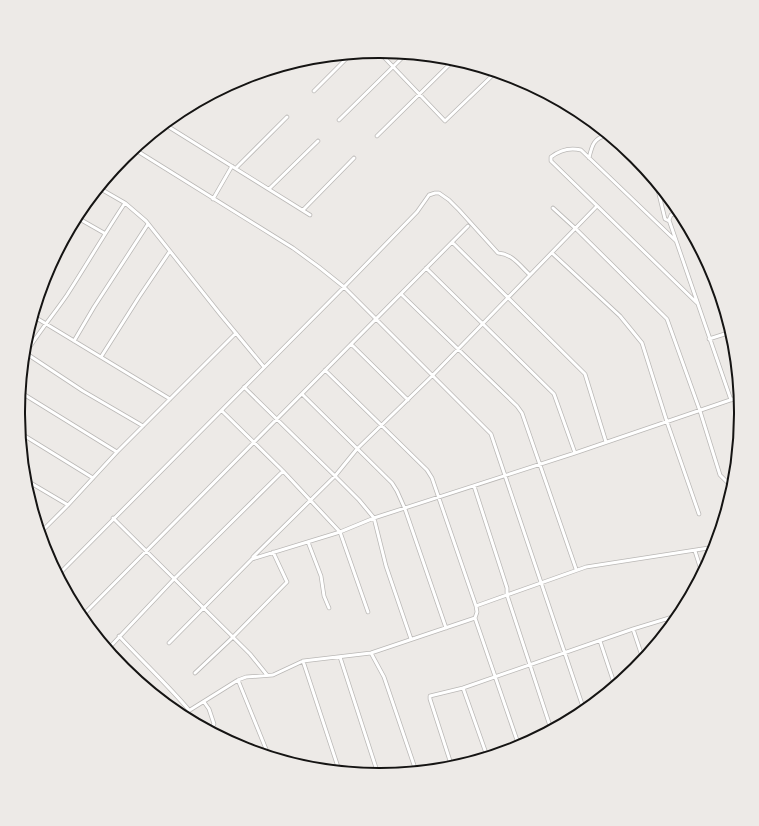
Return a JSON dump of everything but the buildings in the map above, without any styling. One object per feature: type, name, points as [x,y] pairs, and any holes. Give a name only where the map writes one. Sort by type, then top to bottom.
[{"type":"street","points":[[385,58],[445,121],[491,77]]},
{"type":"street","points":[[339,120],[401,59]]},
{"type":"street","points":[[314,91],[345,60]]},
{"type":"street","points":[[377,136],[449,65]]},
{"type":"street","points":[[236,168],[287,117]]},
{"type":"street","points":[[170,128],[310,215]]},
{"type":"street","points":[[590,158],[592,146],[595,141],[601,137]]},
{"type":"street","points":[[269,189],[318,142]]},
{"type":"street","points":[[676,241],[581,150],[568,148],[557,152],[551,157],[551,161],[698,304]]},
{"type":"street","points":[[139,152],[293,248],[319,267],[344,288],[491,434],[582,704]]},
{"type":"street","points":[[303,210],[354,158]]},
{"type":"street","points":[[213,199],[232,166]]},
{"type":"street","points":[[103,191],[125,203],[148,224],[264,367]]},
{"type":"street","points":[[62,571],[344,288],[417,212],[429,195],[435,193],[439,194],[460,210],[498,253],[510,256],[530,275]]},
{"type":"street","points":[[252,558],[340,532],[374,518],[440,498],[731,400],[669,221],[665,219],[659,195]]},
{"type":"street","points":[[33,342],[66,296],[104,233],[125,203]]},
{"type":"street","points":[[169,643],[204,609],[252,558],[312,500],[335,476],[357,449],[432,376],[597,206]]},
{"type":"street","points":[[553,208],[667,319],[700,411],[720,475],[727,482]]},
{"type":"street","points":[[669,221],[669,217],[673,214]]},
{"type":"street","points":[[82,220],[104,233]]},
{"type":"street","points":[[74,341],[94,307],[148,224]]},
{"type":"street","points":[[86,612],[468,226]]},
{"type":"street","points":[[452,242],[585,374],[606,442]]},
{"type":"street","points":[[101,358],[139,297],[170,252]]},
{"type":"street","points":[[552,253],[620,316],[642,343],[667,422],[699,514]]},
{"type":"street","points":[[426,268],[554,394],[575,453]]},
{"type":"street","points":[[401,294],[517,406],[522,413],[576,569]]},
{"type":"street","points":[[38,319],[170,400]]},
{"type":"street","points":[[44,528],[68,505],[117,452],[236,333]]},
{"type":"street","points":[[709,339],[725,334]]},
{"type":"street","points":[[351,344],[408,400]]},
{"type":"street","points":[[30,355],[84,391],[143,426]]},
{"type":"street","points":[[325,370],[427,470],[432,478],[476,606],[477,612],[475,618],[517,740]]},
{"type":"street","points":[[244,387],[359,500],[374,518],[386,566],[411,640]]},
{"type":"street","points":[[302,394],[392,483],[397,491],[405,509],[446,628]]},
{"type":"street","points":[[26,396],[117,452]]},
{"type":"street","points":[[222,411],[284,471],[340,532],[368,612]]},
{"type":"street","points":[[26,437],[93,478]]},
{"type":"street","points":[[111,645],[174,579],[284,471]]},
{"type":"street","points":[[32,484],[68,505]]},
{"type":"street","points":[[474,486],[507,588],[507,595],[531,664],[549,724]]},
{"type":"street","points":[[113,518],[232,638],[250,654],[267,675]]},
{"type":"street","points":[[308,542],[321,576],[324,596],[329,608]]},
{"type":"street","points":[[476,606],[576,569],[707,549]]},
{"type":"street","points":[[695,551],[699,565]]},
{"type":"street","points":[[195,673],[287,582],[273,552]]},
{"type":"street","points":[[119,636],[189,710],[238,680],[246,677],[273,675],[303,661],[371,653],[475,618]]},
{"type":"street","points":[[450,761],[430,698],[633,629],[667,619]]},
{"type":"street","points":[[633,629],[641,652]]},
{"type":"street","points":[[600,641],[612,681]]},
{"type":"street","points":[[371,653],[384,677],[414,766]]},
{"type":"street","points":[[340,657],[376,768]]},
{"type":"street","points":[[303,661],[337,765]]},
{"type":"street","points":[[238,680],[266,749]]},
{"type":"street","points":[[463,688],[485,751]]},
{"type":"street","points":[[204,702],[209,709],[214,724],[213,726]]}]
